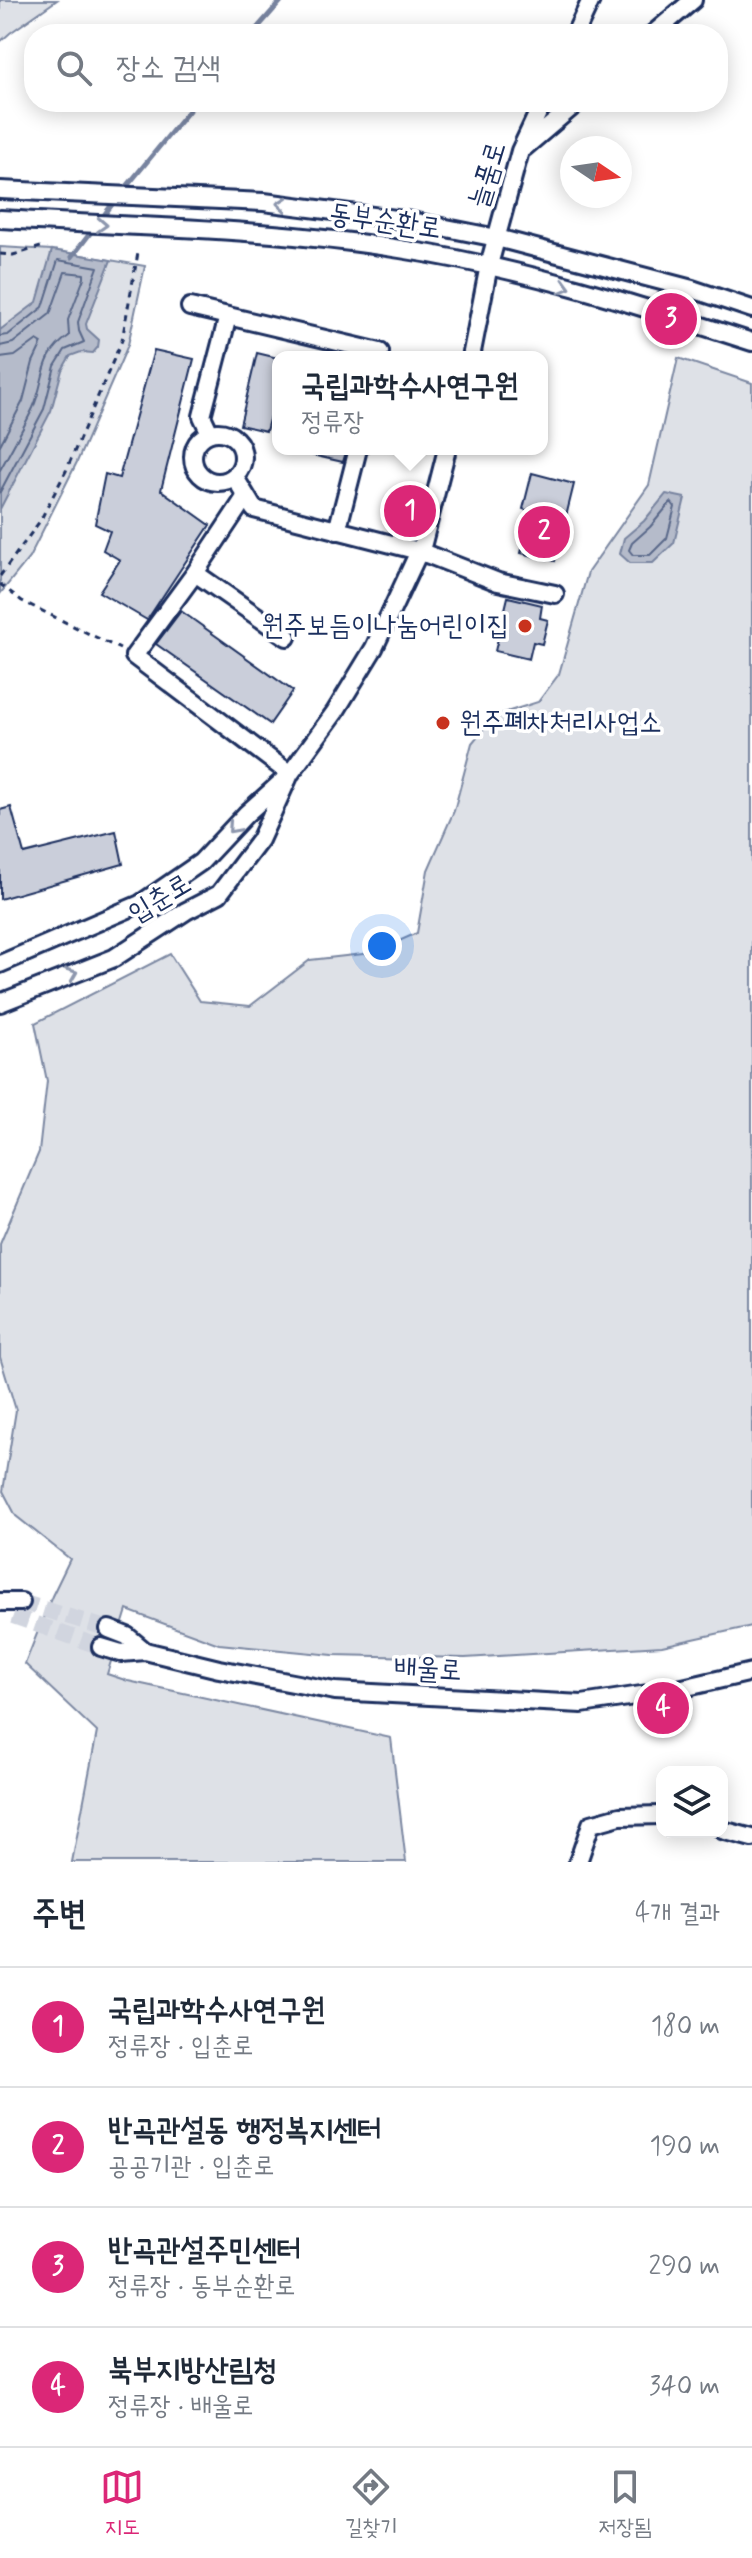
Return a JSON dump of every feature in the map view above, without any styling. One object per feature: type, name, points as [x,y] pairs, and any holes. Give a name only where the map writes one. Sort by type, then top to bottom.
[{"type":"street","points":[[580,24],[591,0]]},
{"type":"street","points":[[665,24],[693,0]]},
{"type":"street","name":"늘품로","points":[[489,265],[520,151],[538,112]]},
{"type":"street","points":[[520,151],[566,112]]},
{"type":"street","name":"동부순환로","points":[[0,190],[264,202],[411,221],[497,238],[692,289],[752,309]]},
{"type":"street","name":"동부순환로","points":[[0,219],[259,232],[401,249],[489,265],[752,342]]},
{"type":"street","points":[[472,351],[489,265]]},
{"type":"street","points":[[190,307],[376,351]]},
{"type":"street","points":[[210,433],[202,416],[228,316]]},
{"type":"street","points":[[210,433],[226,434],[238,443],[243,458],[234,476],[223,482],[200,475],[195,468],[193,460],[197,444],[210,433]]},
{"type":"street","points":[[337,531],[356,455]]},
{"type":"street","name":"입춘로","points":[[0,1003],[114,958],[186,911],[219,894],[260,840],[290,774],[335,712],[374,648],[419,551],[445,455]]},
{"type":"street","points":[[234,476],[254,509],[419,551],[498,582],[555,594]]},
{"type":"street","points":[[246,496],[134,656],[290,774]]},
{"type":"street","points":[[195,573],[287,637]]},
{"type":"street","name":"입춘로","points":[[0,964],[140,904],[201,862],[246,814],[290,774]]},
{"type":"street","name":"배울로","points":[[109,1629],[127,1636],[145,1651],[335,1691],[582,1704],[674,1690],[752,1672]]},
{"type":"street","points":[[101,1647],[121,1653],[145,1651]]},
{"type":"street","points":[[578,1862],[591,1824],[620,1816],[656,1815]]},
{"type":"street","points":[[728,1832],[752,1838]]},
{"type":"path","points":[[0,254],[13,255],[44,246]]},
{"type":"path","points":[[0,576],[40,521],[66,471],[122,340],[138,253]]},
{"type":"path","points":[[0,584],[22,601],[134,656]]},
{"type":"shaded area","points":[[0,0],[57,0],[0,42]]},
{"type":"shaded area","points":[[0,247],[52,250],[145,266],[128,345],[77,462],[29,558],[0,594]]},
{"type":"shaded area","points":[[678,358],[752,383],[752,1626],[662,1646],[465,1658],[333,1655],[219,1644],[127,1610],[107,1674],[391,1738],[406,1862],[72,1862],[97,1732],[25,1664],[70,1559],[16,1516],[3,1491],[16,1410],[0,1357],[0,1244],[39,1152],[47,1081],[35,1023],[170,954],[200,1001],[250,1006],[310,960],[372,953],[417,933],[428,870],[454,811],[472,743],[494,716],[538,702],[559,674],[588,572],[649,485]]},
{"type":"water","points":[[52,250],[111,260],[86,324],[99,340],[98,347],[93,353],[81,352],[70,356],[62,370],[51,411],[0,509],[0,330],[37,302]]},
{"type":"water","points":[[666,494],[685,498],[674,543],[653,563],[630,563],[620,554],[624,538],[644,521]]},
{"type":"building","points":[[154,350],[194,359],[161,490],[210,525],[147,620],[99,592],[120,560],[103,550],[110,531],[95,524],[105,474],[119,478]]},
{"type":"building","points":[[257,353],[272,357],[272,416],[266,431],[240,425]]},
{"type":"building","points":[[312,455],[345,455],[343,462]]},
{"type":"building","points":[[532,473],[574,484],[555,561],[521,553],[531,512],[523,509]]},
{"type":"building","points":[[508,597],[542,605],[540,618],[548,620],[542,644],[533,642],[529,659],[495,651]]},
{"type":"building","points":[[181,611],[293,691],[270,724],[156,644]]},
{"type":"building","points":[[11,807],[24,854],[116,831],[123,864],[0,899],[0,810]]},
{"type":"waterway","points":[[261,24],[282,0]]},
{"type":"waterway","points":[[123,191],[188,112]]},
{"type":"waterway","points":[[72,257],[117,198]]},
{"type":"tunnel","points":[[21,1602],[109,1629]]},
{"type":"tunnel","points":[[13,1616],[101,1647]]},
{"type":"place","name":"반곡관설주민센터","points":[[671,319]]},
{"type":"place","name":"국립과학수사연구원","points":[[410,511]]},
{"type":"place","name":"반곡관설동 행정복지센터","points":[[544,532]]},
{"type":"place","name":"원주보듬이나눔어린이집","points":[[525,626]]},
{"type":"place","name":"원주폐차처리사업소","points":[[443,723]]},
{"type":"place","name":"북부지방산림청","points":[[663,1708]]}]
